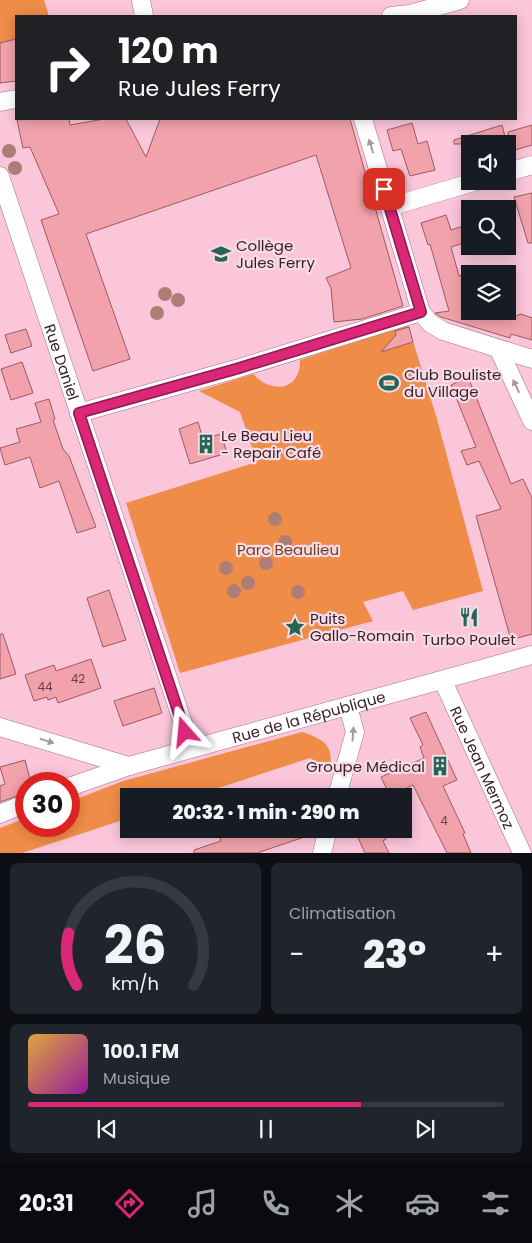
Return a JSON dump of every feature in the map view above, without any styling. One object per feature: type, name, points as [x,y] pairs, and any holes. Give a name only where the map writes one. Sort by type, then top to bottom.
[{"type":"street","points":[[141,0],[144,15]]},
{"type":"street","points":[[400,15],[460,0]]},
{"type":"street","points":[[0,102],[15,100]]},
{"type":"street","points":[[363,120],[421,312],[430,323],[443,331],[532,360]]},
{"type":"street","points":[[516,170],[532,165]]},
{"type":"street","name":"Rue Daniel","points":[[0,176],[191,748]]},
{"type":"street","points":[[389,207],[461,186]]},
{"type":"street","points":[[79,413],[236,369],[421,312]]},
{"type":"street","points":[[499,350],[532,421]]},
{"type":"street","name":"Rue de la République","points":[[80,783],[129,766],[191,748],[443,681],[532,655]]},
{"type":"street","name":"Rue Jean Mermoz","points":[[443,681],[522,853]]},
{"type":"street","points":[[339,788],[355,732],[348,706]]},
{"type":"street","points":[[0,727],[129,766]]},
{"type":"street","points":[[0,814],[15,808]]},
{"type":"street","points":[[322,853],[326,838]]},
{"type":"green space","points":[[0,0],[44,0],[49,15],[15,15],[15,39],[0,43]]},
{"type":"green space","name":"Parc Beaulieu","points":[[408,325],[437,419],[483,591],[413,610],[403,591],[363,602],[373,621],[180,673],[126,503],[257,462],[240,412],[199,391],[253,374],[268,385],[284,386],[296,378],[300,360]]},
{"type":"green space","points":[[302,732],[322,741],[329,749],[330,755],[329,770],[310,758],[218,788],[120,788],[120,821],[80,834],[80,798],[123,781]]},
{"type":"green space","points":[[15,822],[15,837],[71,837],[22,853],[0,853],[0,828]]},
{"type":"building","points":[[15,39],[15,81],[0,83],[0,43]]},
{"type":"building","points":[[17,120],[69,120],[70,125],[98,120],[127,120],[146,157],[160,120],[350,120],[403,306],[362,319],[334,322],[331,288],[326,278],[351,268],[316,155],[86,234],[130,359],[93,371],[41,220],[59,214],[30,147],[23,148]]},
{"type":"building","points":[[412,123],[418,144],[427,141],[435,170],[410,176],[401,149],[393,151],[387,130]]},
{"type":"building","points":[[502,125],[505,135],[470,135]]},
{"type":"building","points":[[532,125],[532,145],[516,150],[516,135],[508,135],[508,132]]},
{"type":"building","points":[[461,138],[461,144],[454,144],[454,140]]},
{"type":"building","points":[[532,193],[532,243],[528,243],[514,197]]},
{"type":"building","points":[[446,215],[451,230],[461,227],[461,244],[451,247],[459,276],[461,276],[461,320],[516,320],[516,316],[521,314],[532,318],[532,340],[511,334],[510,338],[441,317],[435,313],[449,311],[430,244],[428,245],[421,223]]},
{"type":"building","points":[[409,327],[413,342],[381,352],[396,335],[395,331]]},
{"type":"building","points":[[26,329],[32,346],[11,353],[5,335]]},
{"type":"building","points":[[22,362],[33,393],[11,400],[1,369]]},
{"type":"building","points":[[468,377],[511,484],[523,479],[532,498],[532,634],[511,640],[476,516],[501,509],[479,461],[467,465],[461,451],[476,447],[451,385]]},
{"type":"building","points":[[49,399],[55,419],[53,420],[63,449],[69,456],[96,527],[77,533],[59,481],[40,488],[30,457],[5,465],[0,448],[20,442],[16,429],[41,422],[35,403]]},
{"type":"building","name":"Le Beau Lieu - Repair Café","points":[[198,422],[203,439],[221,434],[227,453],[190,464],[179,429]]},
{"type":"building","points":[[109,590],[126,640],[103,647],[87,598]]},
{"type":"building","points":[[0,634],[3,634],[16,674],[0,679]]},
{"type":"building","points":[[91,659],[101,688],[58,703],[56,697],[48,700],[47,697],[34,701],[25,675],[54,665],[56,671]]},
{"type":"building","points":[[154,688],[162,713],[123,726],[114,701]]},
{"type":"building","points":[[426,712],[457,780],[443,786],[465,833],[463,834],[471,853],[447,853],[413,785],[407,788],[386,788],[381,777],[424,758],[420,747],[423,745],[410,718]]},
{"type":"building","points":[[25,760],[28,772],[15,772],[15,797],[0,802],[0,786],[5,784],[0,767]]},
{"type":"building","points":[[220,838],[301,838],[257,853],[194,853],[194,850],[221,841]]},
{"type":"building","points":[[358,838],[386,838],[383,841],[389,853],[365,853]]},
{"type":"place","name":"Collège Jules Ferry","points":[[221,254]]},
{"type":"place","name":"Club Bouliste du Village","points":[[389,383]]},
{"type":"place","name":"Le Beau Lieu - Repair Café","points":[[206,444]]},
{"type":"place","name":"Turbo Poulet","points":[[469,617]]},
{"type":"place","name":"Puits Gallo-Romain","points":[[295,627]]},
{"type":"place","name":"Groupe Médical","points":[[440,766]]},
{"type":"route","points":[[185,732],[79,413],[312,347],[421,312],[384,189]]}]
